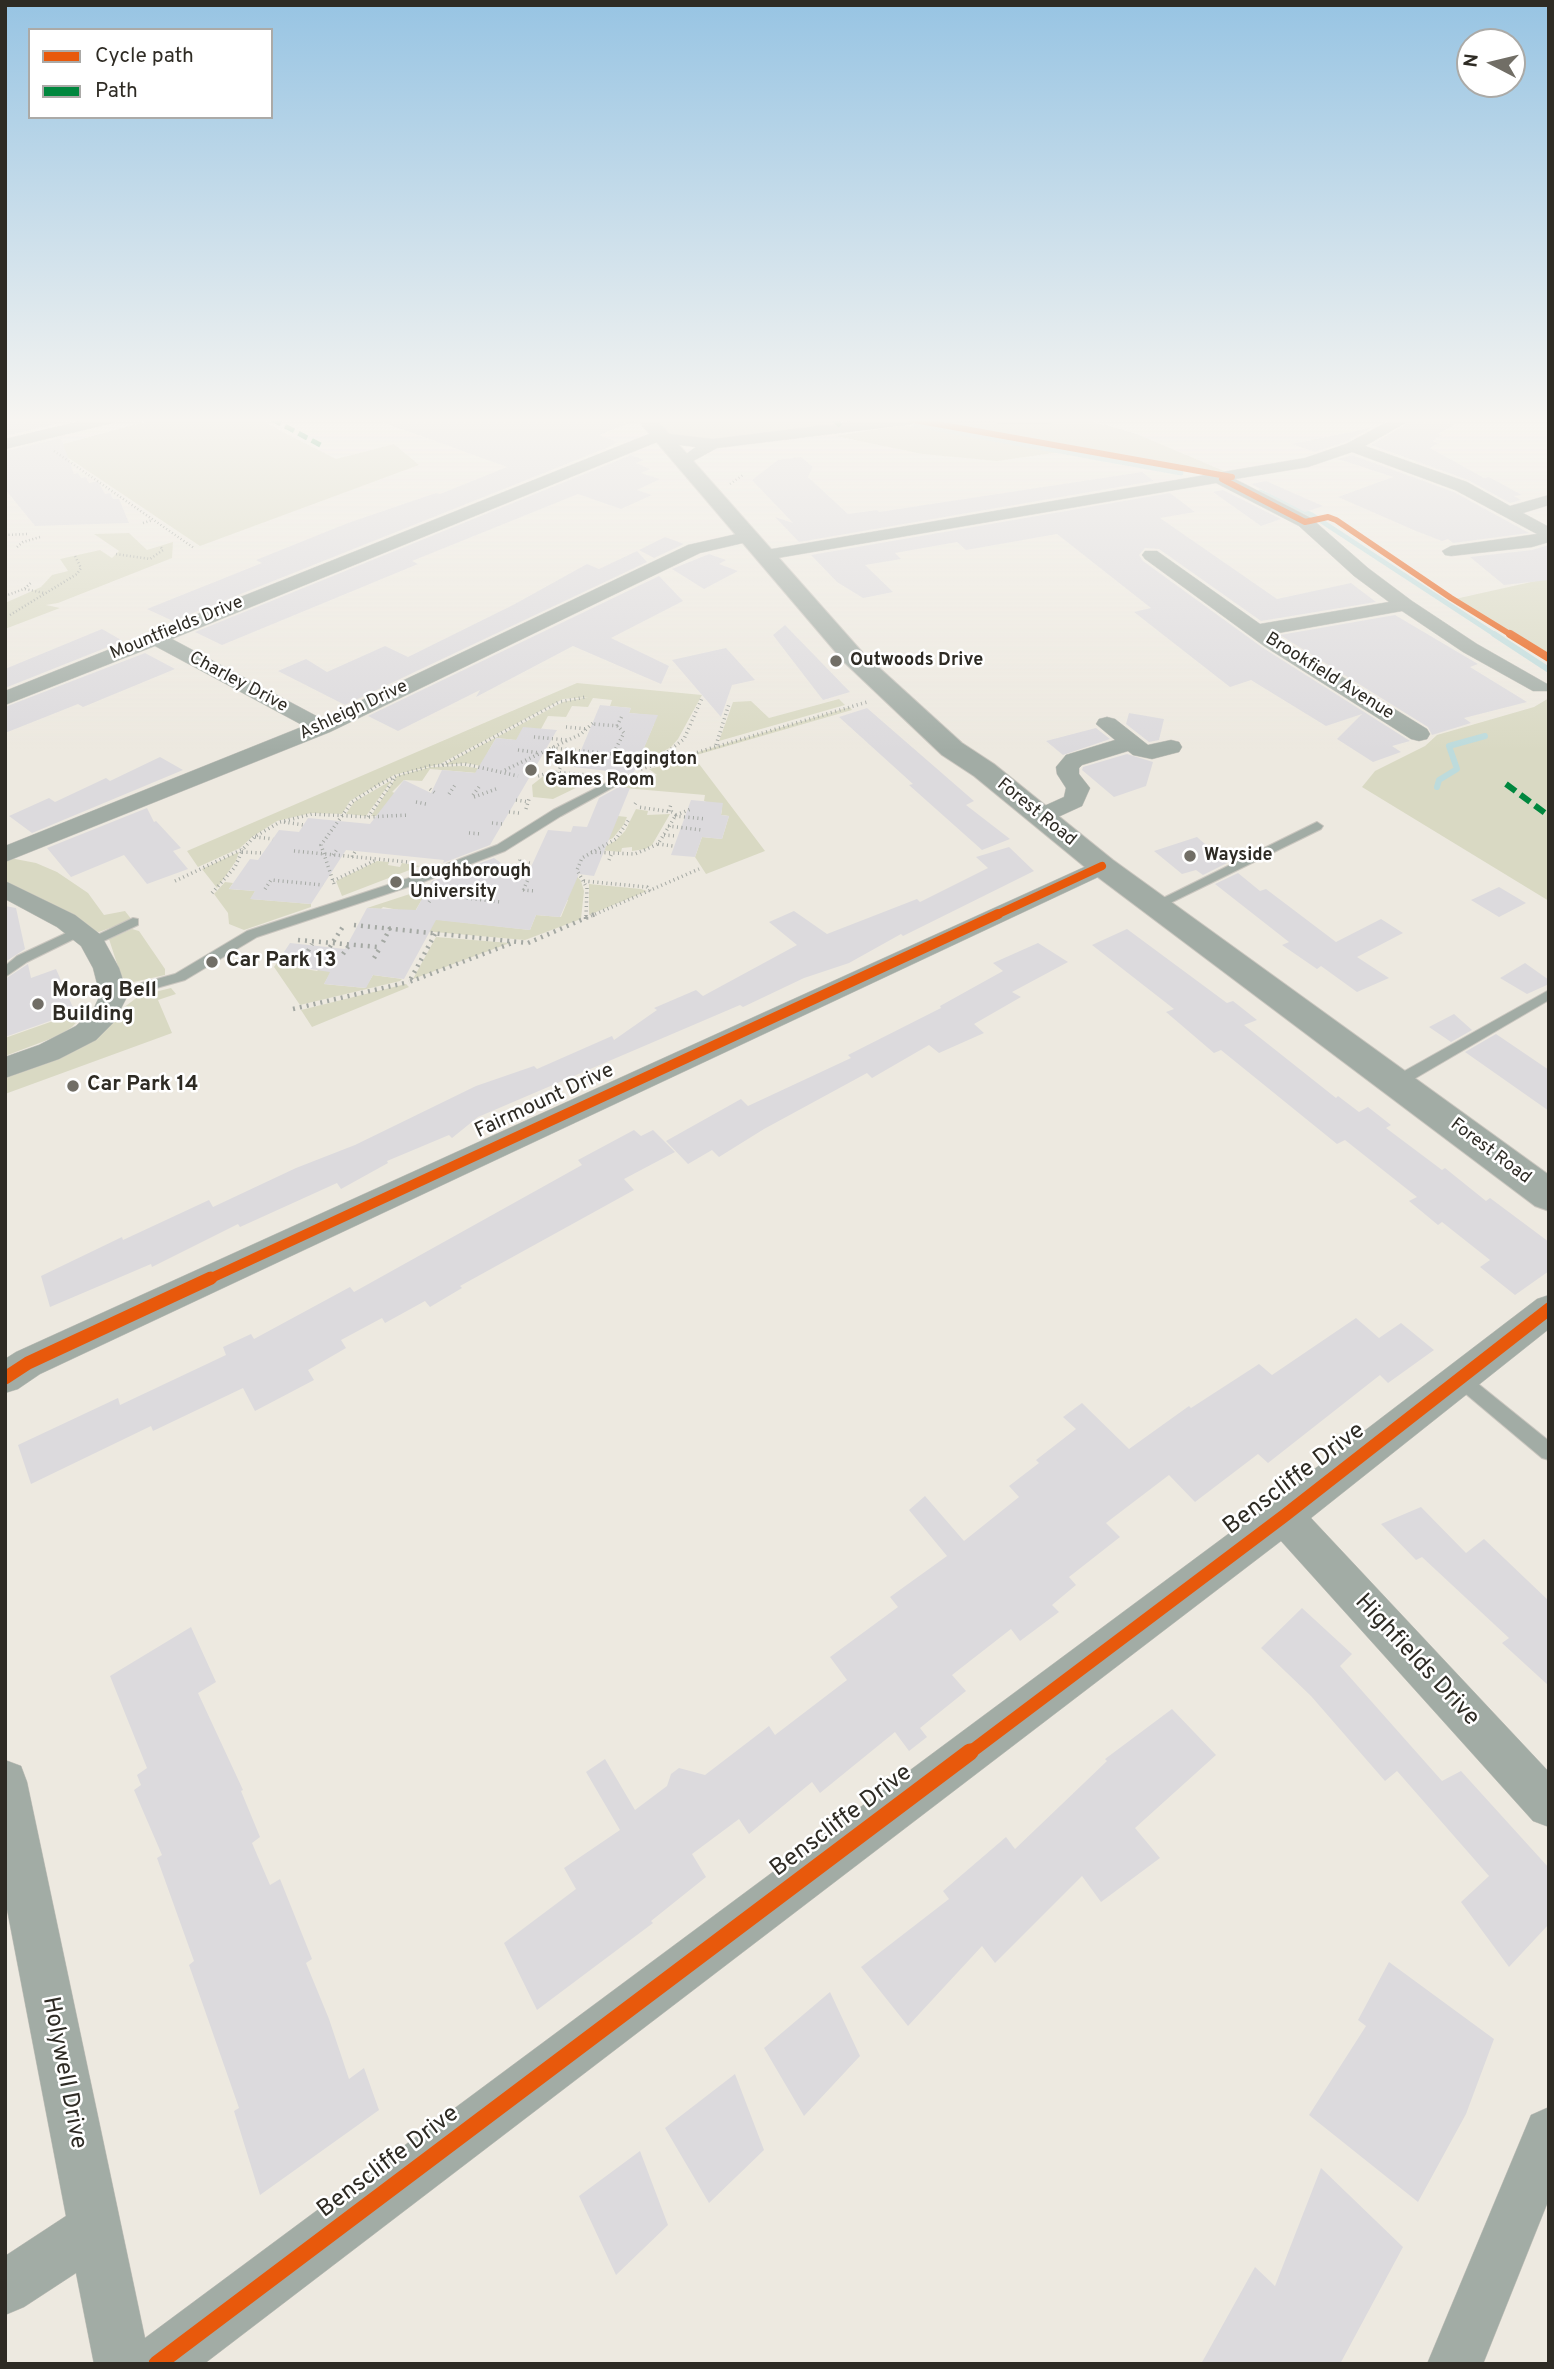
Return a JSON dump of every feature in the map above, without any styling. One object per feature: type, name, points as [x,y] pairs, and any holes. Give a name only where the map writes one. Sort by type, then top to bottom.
[{"type":"street","name":"Mountfields Drive","points":[[5,699],[417,530]]},
{"type":"street","name":"Forest Road","points":[[743,530],[854,659],[952,749],[984,770],[1102,866],[1549,1196]]},
{"type":"street","points":[[758,545],[867,530]]},
{"type":"street","points":[[1313,530],[1361,572],[1405,605],[1523,682]]},
{"type":"street","points":[[1449,551],[1532,542],[1549,535]]},
{"type":"street","name":"Ashleigh Drive","points":[[5,855],[322,727],[694,549],[712,542],[758,545]]},
{"type":"street","name":"Brookfield Avenue","points":[[1151,559],[1403,728]]},
{"type":"street","name":"Brookfield Avenue","points":[[1256,631],[1405,605]]},
{"type":"street","name":"Charley Drive","points":[[155,638],[322,727]]},
{"type":"street","points":[[1107,724],[1129,743],[1146,752],[1171,747]]},
{"type":"street","points":[[1039,817],[1074,801],[1078,788],[1068,774],[1067,767],[1074,760],[1129,743]]},
{"type":"street","name":"Fairmount Drive","points":[[5,1378],[28,1363],[1102,866]]},
{"type":"street","points":[[5,889],[66,921],[85,936],[106,968],[114,995],[104,1015],[86,1033],[49,1052],[5,1068]]},
{"type":"street","name":"Benscliffe Drive","points":[[157,2364],[1284,1516],[1549,1309]]},
{"type":"street","name":"Highfields Drive","points":[[1284,1516],[1549,1805]]},
{"type":"street","name":"Holywell Drive","points":[[5,1782],[122,2364]]},
{"type":"street","points":[[1455,2364],[1549,2133]]},
{"type":"street","points":[[5,2288],[94,2230]]},
{"type":"lane","points":[[114,995],[180,977],[248,936],[439,872],[511,842],[556,813],[624,777]]},
{"type":"lane","points":[[1156,905],[1317,826]]},
{"type":"lane","points":[[5,973],[22,960],[85,936],[133,922]]},
{"type":"lane","points":[[1397,1082],[1549,994]]},
{"type":"lane","points":[[1460,1379],[1549,1452]]},
{"type":"path","points":[[167,530],[194,548]]},
{"type":"path","points":[[5,535],[28,534]]},
{"type":"path","points":[[17,547],[23,542],[40,537]]},
{"type":"path","points":[[116,554],[150,559],[163,550],[160,546]]},
{"type":"path","points":[[10,615],[77,573],[81,568],[75,556]]},
{"type":"path","points":[[5,596],[24,589],[32,582]]},
{"type":"path","points":[[24,589],[44,593]]},
{"type":"path","points":[[624,777],[654,763],[892,694]]},
{"type":"path","points":[[440,765],[559,702],[586,697]]},
{"type":"path","points":[[654,763],[684,739],[693,726],[702,698]]},
{"type":"path","points":[[716,745],[729,704]]},
{"type":"path","points":[[617,726],[622,716]]},
{"type":"path","points":[[503,771],[568,740],[588,729],[594,722],[617,726],[624,733],[613,754]]},
{"type":"path","points":[[566,727],[588,729]]},
{"type":"path","points":[[621,729],[631,730]]},
{"type":"path","points":[[534,737],[568,740]]},
{"type":"path","points":[[621,738],[627,739]]},
{"type":"path","points":[[552,748],[613,754],[623,760]]},
{"type":"path","points":[[616,748],[623,749]]},
{"type":"path","points":[[517,750],[541,753]]},
{"type":"path","points":[[379,854],[376,859],[334,882],[321,845],[352,802],[396,776],[440,765],[465,764],[518,776]]},
{"type":"path","points":[[558,773],[561,766]]},
{"type":"path","points":[[576,774],[579,768]]},
{"type":"path","points":[[538,776],[558,773],[593,776]]},
{"type":"path","points":[[368,817],[396,776]]},
{"type":"path","points":[[449,794],[455,785]]},
{"type":"path","points":[[480,787],[474,796],[496,789]]},
{"type":"path","points":[[430,789],[435,793]]},
{"type":"path","points":[[516,800],[529,802]]},
{"type":"path","points":[[416,802],[426,804]]},
{"type":"path","points":[[653,809],[656,803]]},
{"type":"path","points":[[637,804],[669,811],[675,815],[706,819]]},
{"type":"path","points":[[669,811],[671,804]]},
{"type":"path","points":[[591,852],[642,852],[658,844],[675,815],[691,809]]},
{"type":"path","points":[[212,893],[225,881],[242,850],[254,837],[280,822],[312,814],[368,817],[410,815]]},
{"type":"path","points":[[586,919],[587,888],[577,870],[582,858],[616,839],[630,818]]},
{"type":"path","points":[[280,822],[304,825]]},
{"type":"path","points":[[668,827],[702,830]]},
{"type":"path","points":[[664,835],[677,836]]},
{"type":"path","points":[[254,837],[273,839]]},
{"type":"path","points":[[511,842],[520,861]]},
{"type":"path","points":[[658,844],[673,846]]},
{"type":"path","points":[[333,855],[338,848]]},
{"type":"path","points":[[175,881],[242,850],[263,853]]},
{"type":"path","points":[[352,857],[356,850]]},
{"type":"path","points":[[293,851],[432,865],[439,872]]},
{"type":"path","points":[[639,860],[642,852]]},
{"type":"path","points":[[609,860],[612,853]]},
{"type":"path","points":[[394,861],[397,856]]},
{"type":"path","points":[[520,861],[533,864]]},
{"type":"path","points":[[512,875],[520,861]]},
{"type":"path","points":[[235,866],[244,867]]},
{"type":"path","points":[[516,869],[532,877],[522,891],[534,891]]},
{"type":"path","points":[[354,925],[528,943],[699,869]]},
{"type":"path","points":[[419,879],[433,896],[498,902],[493,908]]},
{"type":"path","points":[[265,888],[271,880],[323,885]]},
{"type":"path","points":[[225,881],[234,881]]},
{"type":"path","points":[[584,881],[647,887],[650,891]]},
{"type":"path","points":[[429,902],[433,896]]},
{"type":"path","points":[[450,904],[453,898]]},
{"type":"path","points":[[472,906],[475,900]]},
{"type":"path","points":[[326,953],[344,925]]},
{"type":"path","points":[[274,926],[286,938],[325,943]]},
{"type":"path","points":[[383,942],[391,927]]},
{"type":"path","points":[[409,982],[435,934]]},
{"type":"path","points":[[293,1009],[409,982],[517,942]]},
{"type":"path","points":[[295,943],[379,947],[374,958]]},
{"type":"path","points":[[308,951],[312,944]]},
{"type":"path","points":[[344,954],[350,944]]},
{"type":"green space","points":[[175,530],[244,530],[200,546]]},
{"type":"green space","points":[[129,533],[147,550],[173,542],[172,558],[58,603],[46,605],[60,608],[5,629],[5,603],[41,587],[52,575],[68,571],[60,559],[100,550],[112,558],[119,551],[94,534]]},
{"type":"green space","points":[[1549,578],[1549,654],[1455,599]]},
{"type":"green space","points":[[577,683],[702,695],[678,739],[671,747],[649,760],[639,759],[654,724],[649,715],[629,713],[631,708],[610,706],[612,700],[593,698],[588,707],[572,706],[566,717],[548,716],[541,729],[516,740],[496,738],[487,754],[504,770],[465,763],[444,765],[563,702],[588,697],[563,699],[440,764],[394,775],[350,801],[342,814],[311,813],[277,821],[240,848],[198,867],[187,851]]},
{"type":"green space","points":[[1549,698],[1549,901],[1362,787],[1375,771],[1425,746],[1437,735],[1534,707]]},
{"type":"green space","points":[[839,699],[845,705],[719,741],[733,702],[751,701],[769,718]]},
{"type":"green space","points":[[850,707],[852,710],[693,756],[765,851],[706,874],[695,857],[702,837],[722,839],[729,816],[721,815],[722,810],[704,801],[705,795],[624,788],[622,782],[639,774],[647,779],[657,775],[649,769],[688,759],[688,755]]},
{"type":"green space","points":[[463,766],[509,773],[501,775],[430,769],[422,781],[404,780],[392,792],[395,793],[379,816],[371,816],[397,776],[431,767]]},
{"type":"green space","points":[[546,774],[585,778],[586,783],[553,799],[533,797],[532,785]]},
{"type":"green space","points":[[392,780],[366,816],[346,814],[354,802]]},
{"type":"green space","points":[[636,809],[648,811],[647,815],[670,814],[652,845],[632,851],[632,847],[622,848],[621,852],[599,850],[615,841],[625,831]]},
{"type":"green space","points":[[618,816],[627,817],[624,824],[613,838],[596,846],[575,874],[584,891],[581,919],[525,940],[412,930],[414,917],[530,930],[536,915],[561,917],[568,900],[556,898]]},
{"type":"green space","points":[[239,852],[236,861],[217,888],[202,869]]},
{"type":"green space","points":[[10,858],[36,863],[57,872],[88,893],[104,915],[125,911],[132,920],[99,932],[91,931],[5,883],[5,861]]},
{"type":"green space","points":[[377,861],[400,867],[402,863],[420,866],[342,896],[336,881]]},
{"type":"green space","points":[[225,882],[233,883],[229,889],[255,891],[251,899],[311,904],[311,907],[244,930],[229,924],[228,913],[214,894]]},
{"type":"green space","points":[[589,884],[641,889],[647,891],[589,915]]},
{"type":"green space","points":[[419,891],[421,897],[431,897],[428,902],[421,901],[414,913],[383,907],[367,908]]},
{"type":"green space","points":[[132,929],[139,931],[165,969],[165,975],[134,982],[121,976],[109,939]]},
{"type":"green space","points":[[436,937],[510,943],[413,979]]},
{"type":"green space","points":[[276,964],[317,971],[320,968],[333,969],[324,984],[365,988],[373,975],[402,979],[300,1005],[274,967]]},
{"type":"green space","points":[[406,984],[409,987],[312,1027],[301,1010]]},
{"type":"green space","points":[[171,988],[176,994],[158,1000],[172,1033],[5,1094],[5,1073],[119,1011],[139,996]]},
{"type":"green space","points":[[90,1008],[72,1027],[58,1036],[5,1056],[5,1038]]},
{"type":"building","points":[[332,530],[402,530],[173,621],[147,609],[262,563],[256,560]]},
{"type":"building","points":[[447,530],[490,530],[412,561],[418,564],[222,645],[195,632]]},
{"type":"building","points":[[787,530],[871,530],[799,542]]},
{"type":"building","points":[[958,530],[1177,530],[1277,599],[1351,583],[1376,602],[1261,621],[1159,549],[1145,548],[1139,555],[1143,561],[1263,648],[1410,741],[1392,746],[1401,752],[1373,762],[1337,739],[1362,714],[1326,726],[1251,680],[1230,687],[1134,612],[1151,608],[1057,534],[966,550],[957,542],[895,553],[901,559],[865,565],[893,592],[863,598],[837,582],[811,555]]},
{"type":"building","points":[[1413,530],[1523,530],[1529,533],[1453,543],[1448,539],[1442,541]]},
{"type":"building","points":[[665,537],[684,544],[654,558],[639,550]]},
{"type":"building","points":[[1549,545],[1549,580],[1504,585],[1470,557],[1532,550]]},
{"type":"building","points":[[637,551],[647,562],[345,705],[278,671],[306,659],[327,672],[385,646],[408,657],[513,605],[587,564],[599,569]]},
{"type":"building","points":[[709,554],[726,560],[719,564],[738,571],[704,589],[672,569]]},
{"type":"building","points":[[659,576],[683,601],[611,638],[669,666],[661,684],[573,646],[476,697],[480,690],[398,731],[368,716]]},
{"type":"building","points":[[1395,615],[1478,664],[1470,667],[1527,702],[1464,718],[1471,723],[1432,735],[1428,727],[1280,635]]},
{"type":"building","points":[[785,625],[850,692],[823,700],[773,635]]},
{"type":"building","points":[[102,629],[123,641],[5,688],[5,669]]},
{"type":"building","points":[[726,648],[755,680],[732,685],[721,717],[672,660]]},
{"type":"building","points":[[145,653],[175,669],[83,707],[78,704],[5,733],[5,707]]},
{"type":"building","points":[[600,705],[631,708],[629,713],[658,715],[633,774],[574,767]]},
{"type":"building","points":[[867,708],[974,801],[966,805],[1010,839],[982,850],[909,785],[913,784],[839,717]]},
{"type":"building","points":[[1129,713],[1164,719],[1159,740],[1149,742],[1126,724]]},
{"type":"building","points":[[523,727],[557,730],[490,845],[443,863],[444,860],[346,850],[311,904],[250,899],[255,891],[229,889],[250,859],[258,860],[279,830],[299,832],[308,818],[370,824],[404,780],[431,793],[442,770],[475,773],[496,738],[516,740]]},
{"type":"building","points":[[1096,728],[1110,739],[1063,755],[1046,741]]},
{"type":"building","points":[[1127,754],[1153,762],[1146,786],[1114,797],[1082,770],[1083,767]]},
{"type":"building","points":[[160,757],[183,770],[32,833],[9,816],[49,798],[55,802],[106,778],[110,781]]},
{"type":"building","points":[[619,787],[630,788],[594,876],[579,874],[560,917],[536,915],[530,930],[436,920],[404,979],[373,975],[366,988],[324,984],[330,972],[276,964],[290,943],[345,949],[367,908],[416,910],[432,881],[494,858],[525,880],[548,830],[571,832],[573,826],[587,827],[599,798]]},
{"type":"building","points":[[691,800],[723,803],[721,815],[729,816],[722,839],[702,837],[695,857],[671,855]]},
{"type":"building","points":[[147,808],[154,822],[156,821],[181,848],[173,851],[188,869],[147,884],[124,855],[71,877],[47,848]]},
{"type":"building","name":"Wayside","points":[[1197,837],[1227,863],[1203,875],[1196,870],[1182,874],[1154,851]]},
{"type":"building","points":[[1009,847],[1034,871],[903,936],[901,934],[849,963],[804,978],[743,1007],[740,1005],[478,1117],[452,1138],[449,1135],[387,1161],[388,1163],[341,1189],[337,1183],[240,1227],[238,1224],[152,1267],[151,1264],[50,1307],[41,1276],[122,1237],[123,1240],[209,1200],[213,1207],[296,1168],[355,1145],[476,1086],[534,1066],[537,1069],[612,1036],[614,1040],[657,1010],[654,1008],[696,990],[703,996],[797,945],[769,922],[794,911],[827,934],[917,899],[920,902],[988,868],[976,857]]},
{"type":"building","points":[[1238,873],[1260,891],[1266,889],[1336,942],[1381,919],[1403,933],[1357,957],[1389,978],[1357,992],[1321,966],[1317,969],[1282,945],[1289,942],[1215,884]]},
{"type":"building","points":[[1499,887],[1526,903],[1499,917],[1471,900]]},
{"type":"building","name":"Morag Bell Building","points":[[5,906],[16,908],[25,949],[5,962]]},
{"type":"building","points":[[1127,929],[1227,1003],[1233,1001],[1257,1020],[1244,1025],[1336,1098],[1338,1096],[1359,1112],[1368,1107],[1391,1125],[1386,1128],[1442,1170],[1445,1168],[1486,1201],[1490,1198],[1549,1242],[1549,1271],[1515,1295],[1480,1267],[1490,1260],[1442,1222],[1438,1225],[1409,1201],[1417,1197],[1345,1140],[1337,1144],[1221,1050],[1214,1053],[1166,1012],[1174,1009],[1092,945]]},
{"type":"building","points":[[1038,943],[1068,962],[1012,992],[1021,997],[974,1024],[984,1033],[939,1053],[929,1045],[872,1078],[867,1073],[764,1129],[719,1157],[712,1150],[688,1164],[666,1141],[741,1099],[748,1106],[851,1058],[848,1055],[941,1008],[940,1006],[1003,971],[993,963]]},
{"type":"building","points":[[1525,963],[1549,980],[1549,984],[1527,994],[1500,978]]},
{"type":"building","name":"Morag Bell Building","points":[[28,964],[31,978],[56,969],[75,1012],[5,1037],[5,979]]},
{"type":"building","points":[[1454,1014],[1472,1030],[1451,1042],[1429,1027]]},
{"type":"building","points":[[1496,1034],[1549,1070],[1549,1111],[1465,1052]]},
{"type":"building","points":[[634,1130],[641,1136],[653,1130],[675,1152],[624,1179],[634,1190],[460,1286],[462,1288],[430,1307],[425,1301],[385,1323],[382,1318],[341,1340],[346,1348],[308,1370],[314,1380],[255,1411],[243,1388],[153,1431],[151,1426],[31,1484],[18,1445],[118,1398],[120,1405],[226,1355],[223,1347],[251,1334],[254,1339],[350,1287],[354,1292],[582,1165],[578,1160]]},
{"type":"building","points":[[1356,1318],[1379,1338],[1401,1323],[1434,1350],[1388,1383],[1380,1375],[1268,1463],[1258,1454],[1195,1502],[1169,1475],[1106,1523],[1120,1537],[1069,1577],[1076,1585],[1052,1605],[1059,1612],[1020,1641],[1011,1629],[952,1675],[966,1691],[920,1728],[927,1737],[909,1751],[895,1732],[820,1793],[812,1782],[749,1834],[739,1819],[692,1854],[706,1877],[651,1921],[653,1923],[537,2010],[504,1943],[576,1889],[564,1868],[620,1830],[586,1772],[605,1759],[635,1810],[667,1786],[671,1774],[679,1768],[705,1775],[769,1726],[775,1735],[847,1680],[830,1657],[898,1607],[890,1597],[947,1556],[909,1510],[925,1496],[964,1541],[1019,1497],[1009,1486],[1039,1463],[1036,1460],[1076,1429],[1063,1417],[1082,1403],[1129,1449],[1189,1406],[1191,1408],[1259,1364],[1272,1375]]},
{"type":"building","points":[[1421,1507],[1466,1553],[1484,1539],[1549,1601],[1549,1686],[1502,1643],[1509,1638],[1422,1557],[1416,1560],[1381,1524]]},
{"type":"building","points":[[1302,1608],[1352,1654],[1340,1666],[1442,1781],[1461,1771],[1549,1868],[1549,1924],[1509,1967],[1461,1902],[1489,1876],[1397,1771],[1385,1781],[1311,1696],[1261,1648]]},
{"type":"building","points":[[191,1627],[216,1682],[198,1693],[243,1790],[241,1791],[260,1837],[252,1843],[270,1885],[280,1879],[312,1959],[306,1963],[329,2019],[349,2079],[364,2068],[379,2110],[260,2195],[234,2111],[239,2108],[189,1965],[194,1961],[157,1858],[162,1855],[134,1790],[141,1785],[137,1775],[147,1768],[110,1676]]},
{"type":"building","points":[[1172,1709],[1216,1755],[1135,1828],[1160,1858],[1101,1902],[1082,1876],[995,1963],[982,1946],[908,2026],[861,1967],[949,1899],[943,1891],[1006,1837],[1015,1849],[1107,1761],[1105,1759]]},
{"type":"building","points":[[1389,1962],[1494,2039],[1466,2114],[1418,2202],[1309,2115],[1366,2026],[1358,2020]]},
{"type":"building","points":[[830,1992],[860,2056],[804,2116],[764,2048]]},
{"type":"building","points":[[735,2074],[764,2150],[709,2203],[665,2128]]},
{"type":"building","points":[[640,2151],[668,2225],[616,2275],[579,2196]]},
{"type":"building","points":[[1321,2168],[1403,2247],[1340,2364],[1201,2364],[1255,2267],[1275,2286]]},
{"type":"waterway","points":[[1334,530],[1497,636]]},
{"type":"waterway","points":[[1494,634],[1549,670]]},
{"type":"waterway","points":[[1437,787],[1439,780],[1457,769],[1449,746],[1485,736]]},
{"type":"marked path","points":[[1506,784],[1549,816]]},
{"type":"cycle path","points":[[1350,530],[1451,598],[1549,658]]},
{"type":"cycle path","points":[[5,1378],[28,1363],[1102,866]]},
{"type":"cycle path","points":[[157,2364],[1284,1516],[1549,1309]]},
{"type":"place","name":"Outwoods Drive","points":[[836,661]]},
{"type":"place","name":"Falkner Eggington Games Room","points":[[531,770]]},
{"type":"place","name":"Wayside","points":[[1190,856]]},
{"type":"place","name":"Loughborough University","points":[[396,882]]},
{"type":"place","name":"Car Park 13","points":[[212,962]]},
{"type":"place","name":"Morag Bell Building","points":[[38,1004]]},
{"type":"place","name":"Car Park 14","points":[[73,1086]]}]
